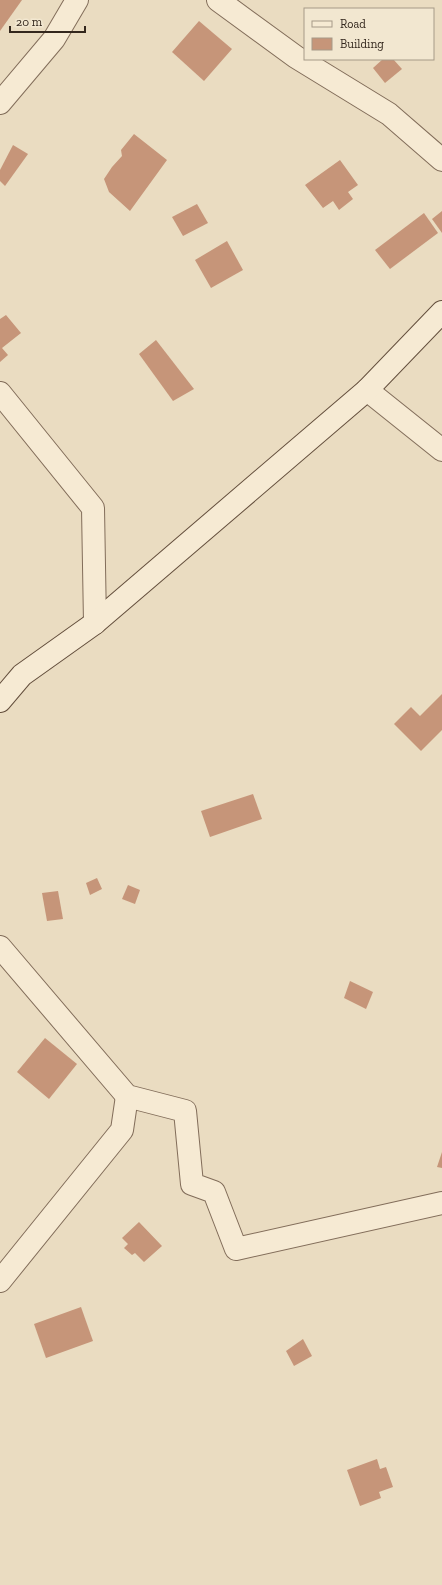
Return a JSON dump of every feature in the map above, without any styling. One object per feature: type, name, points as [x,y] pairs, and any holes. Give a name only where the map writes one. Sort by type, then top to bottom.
[{"type":"street","points":[[0,103],[54,39],[77,0]]},
{"type":"street","points":[[218,0],[296,56],[389,114],[442,160]]},
{"type":"street","points":[[0,702],[22,675],[95,623],[367,390],[442,312]]},
{"type":"street","points":[[367,390],[442,450]]},
{"type":"street","points":[[0,393],[93,508],[95,623]]},
{"type":"street","points":[[0,947],[127,1096],[185,1111],[192,1184],[214,1192],[236,1249],[442,1203]]},
{"type":"street","points":[[0,1281],[122,1130],[127,1096]]},
{"type":"building","points":[[0,0],[22,0],[0,31]]},
{"type":"building","points":[[199,21],[232,49],[204,81],[172,52]]},
{"type":"building","points":[[382,60],[394,60],[402,69],[385,83],[373,68]]},
{"type":"building","points":[[134,134],[167,160],[130,211],[109,192],[104,179],[122,156],[121,150]]},
{"type":"building","points":[[13,145],[28,154],[5,186],[0,181],[0,170]]},
{"type":"building","points":[[340,160],[358,185],[348,192],[353,199],[339,210],[333,201],[323,208],[305,185]]},
{"type":"building","points":[[197,204],[208,223],[183,236],[172,217]]},
{"type":"building","points":[[442,211],[442,233],[432,219]]},
{"type":"building","points":[[424,213],[438,233],[390,269],[375,250]]},
{"type":"building","points":[[227,241],[243,270],[211,288],[195,260]]},
{"type":"building","points":[[6,315],[21,333],[2,348],[8,355],[0,362],[0,319]]},
{"type":"building","points":[[156,340],[194,389],[173,401],[139,354]]},
{"type":"building","points":[[442,694],[442,730],[421,751],[394,724],[411,707],[420,716]]},
{"type":"building","points":[[253,794],[262,819],[210,837],[201,811]]},
{"type":"building","points":[[97,878],[102,889],[90,895],[86,883]]},
{"type":"building","points":[[128,885],[140,890],[135,904],[122,899]]},
{"type":"building","points":[[58,891],[63,919],[47,921],[42,893]]},
{"type":"building","points":[[350,981],[373,992],[366,1009],[344,998]]},
{"type":"building","points":[[45,1038],[77,1064],[49,1099],[17,1072]]},
{"type":"building","points":[[442,1152],[442,1168],[437,1167]]},
{"type":"building","points":[[139,1222],[162,1246],[144,1262],[135,1253],[132,1255],[124,1248],[128,1244],[122,1238]]},
{"type":"building","points":[[81,1307],[93,1341],[46,1358],[34,1324]]},
{"type":"building","points":[[303,1339],[312,1356],[294,1366],[286,1351]]},
{"type":"building","points":[[377,1459],[380,1469],[386,1467],[393,1487],[379,1492],[381,1498],[360,1506],[347,1470]]}]
